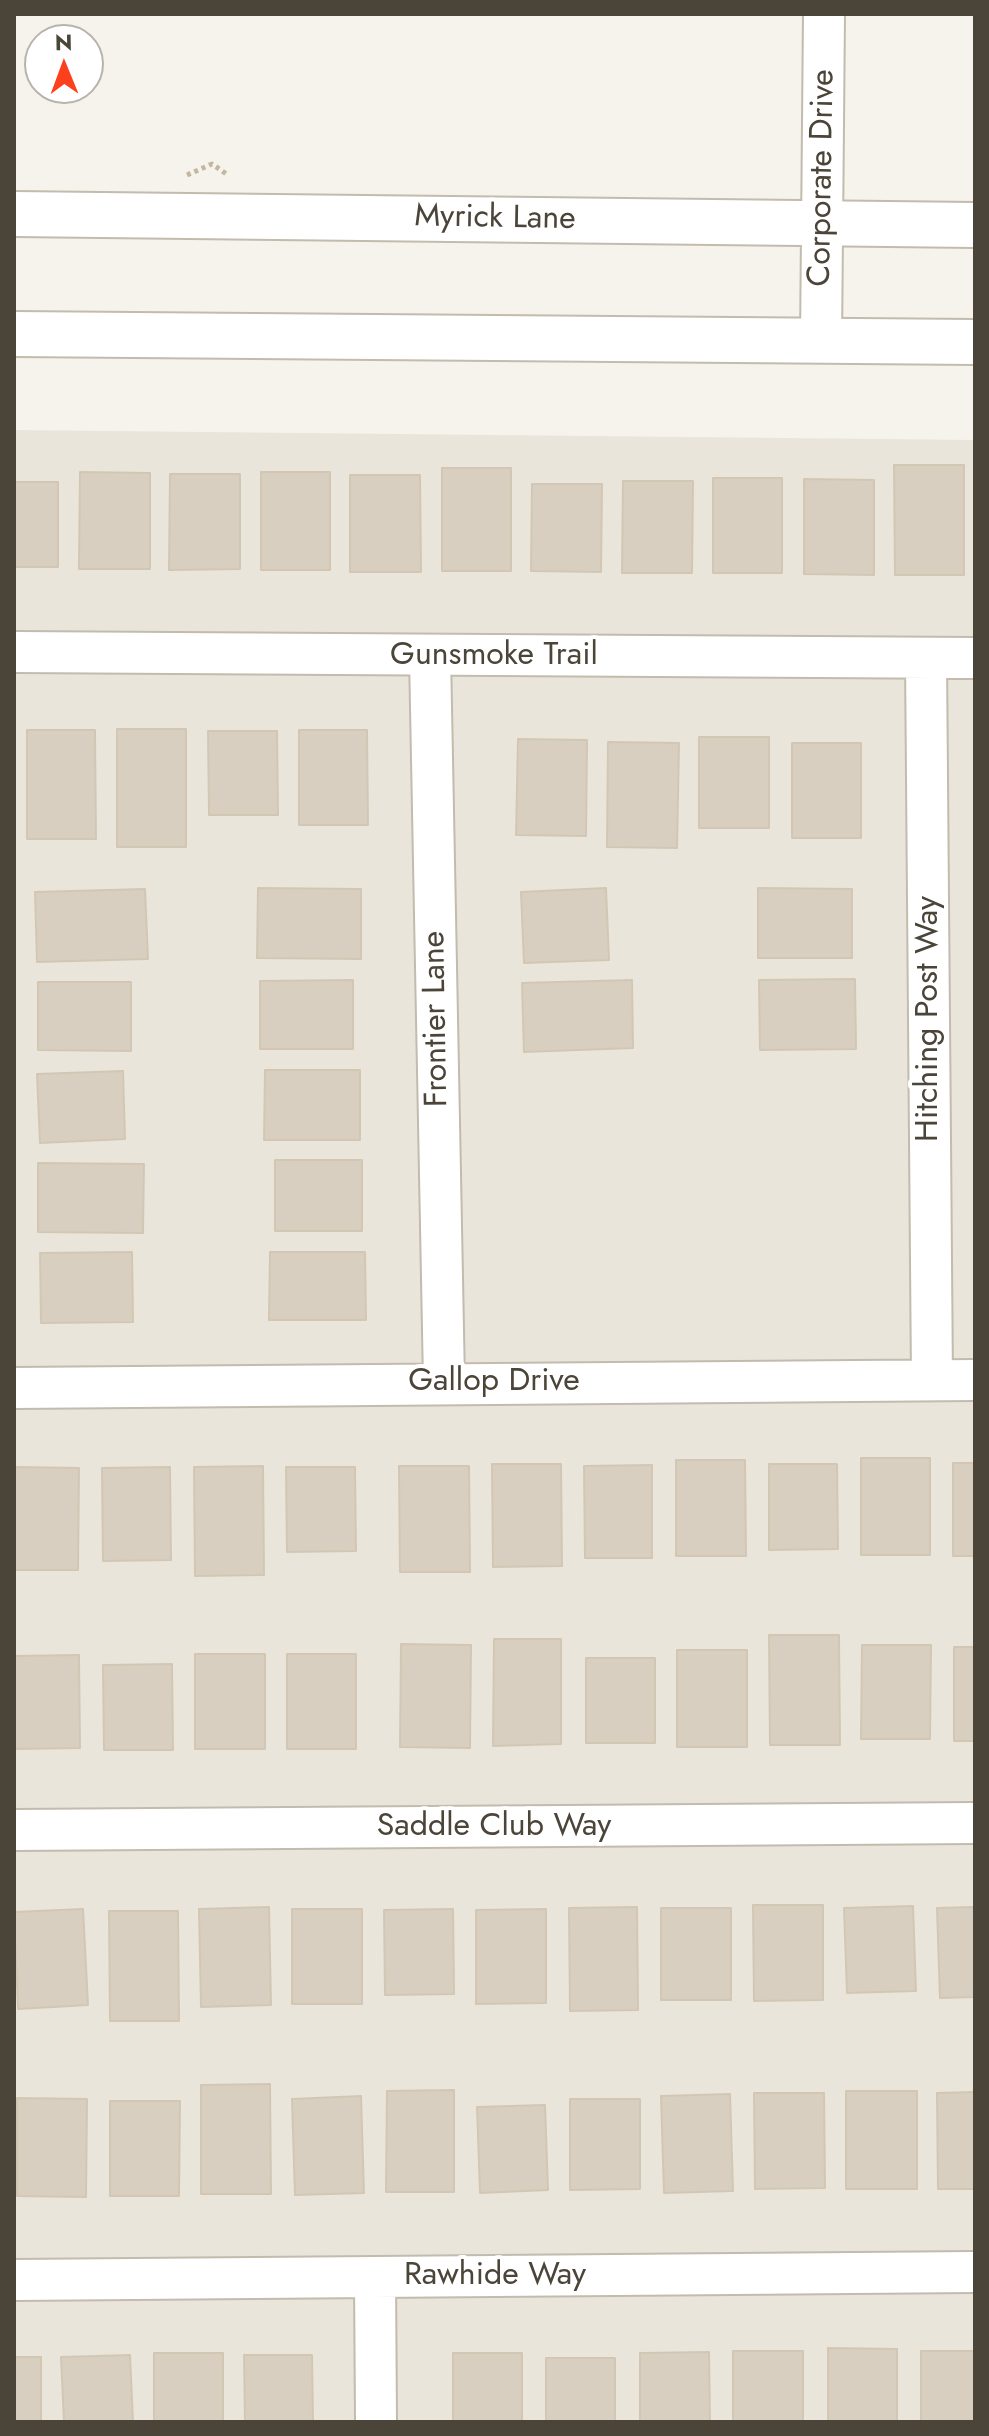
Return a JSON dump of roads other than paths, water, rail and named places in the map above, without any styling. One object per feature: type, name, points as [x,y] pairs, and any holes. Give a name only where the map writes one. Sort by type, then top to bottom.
[{"type":"street","name":"Corporate Drive","points":[[821,342],[824,14]]},
{"type":"street","name":"Myrick Lane","points":[[14,214],[975,225]]},
{"type":"street","points":[[14,334],[975,342]]},
{"type":"street","name":"Gunsmoke Trail","points":[[14,652],[975,658]]},
{"type":"street","name":"Frontier Lane","points":[[430,655],[444,1382]]},
{"type":"street","name":"Hitching Post Way","points":[[926,658],[932,1380]]},
{"type":"street","name":"Gallop Drive","points":[[14,1388],[444,1382],[975,1380]]},
{"type":"street","name":"Saddle Club Way","points":[[14,1830],[975,1823]]},
{"type":"street","name":"Rawhide Way","points":[[14,2280],[975,2272]]},
{"type":"street","points":[[375,2277],[376,2422]]}]
